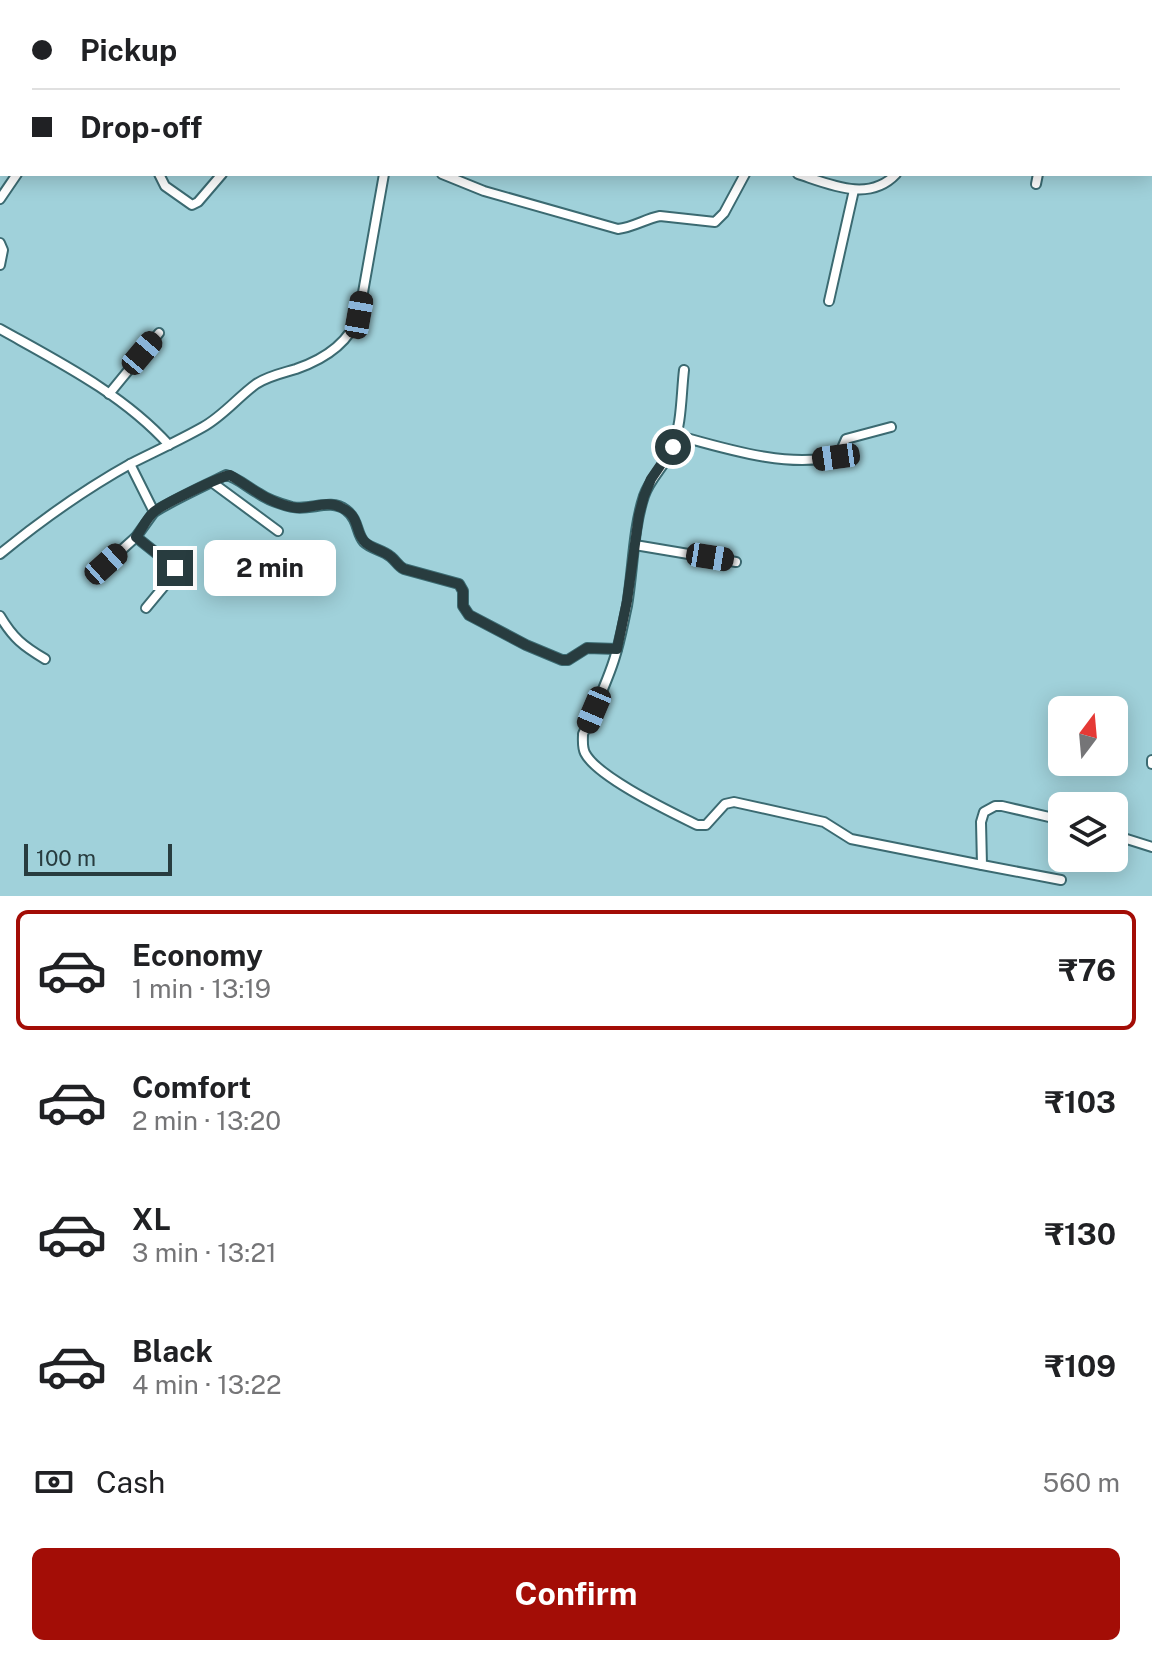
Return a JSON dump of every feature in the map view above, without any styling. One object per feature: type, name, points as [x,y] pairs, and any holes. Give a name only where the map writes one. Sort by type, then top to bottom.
[{"type":"street","points":[[0,199],[16,176]]},
{"type":"street","points":[[160,176],[165,186],[192,205],[220,176]]},
{"type":"street","points":[[0,554],[28,531],[213,421],[258,383],[299,368],[344,341],[359,315],[384,176]]},
{"type":"street","points":[[447,176],[484,191],[618,229],[636,226],[660,216],[715,222],[724,213],[744,176]]},
{"type":"street","points":[[804,176],[854,190],[883,185],[894,176]]},
{"type":"street","points":[[829,301],[854,190]]},
{"type":"street","points":[[0,243],[3,250],[0,265]]},
{"type":"street","points":[[0,329],[109,394],[143,419],[169,445]]},
{"type":"street","points":[[109,394],[159,333]]},
{"type":"street","points":[[684,370],[676,435],[669,455],[651,479],[639,515],[627,601],[614,661],[583,734],[583,746],[591,761],[636,793],[697,825],[706,825],[725,804],[734,802],[824,822],[851,839],[1061,880]]},
{"type":"street","points":[[676,435],[755,454],[810,460],[839,455],[846,439],[891,427]]},
{"type":"street","points":[[132,467],[152,510]]},
{"type":"street","points":[[106,564],[136,537],[152,510],[230,475],[277,503],[295,508],[337,505],[350,513],[367,544],[391,556],[404,569],[459,584],[463,591],[463,606],[469,615],[556,659],[568,660],[587,648],[617,649]]},
{"type":"street","points":[[213,483],[278,531]]},
{"type":"street","points":[[136,537],[175,568],[175,573],[146,608]]},
{"type":"street","points":[[635,545],[736,562]]},
{"type":"street","points":[[0,616],[15,639],[45,659]]},
{"type":"street","points":[[982,865],[981,822],[989,808],[1002,806],[1048,817]]},
{"type":"street","points":[[1128,839],[1152,847]]},
{"type":"route","points":[[175,568],[136,537],[154,512],[183,495],[230,475],[277,503],[295,508],[330,504],[344,508],[367,544],[391,556],[404,569],[459,584],[463,591],[463,606],[469,615],[556,659],[568,660],[587,648],[617,649],[644,496],[651,479],[673,447]]}]
